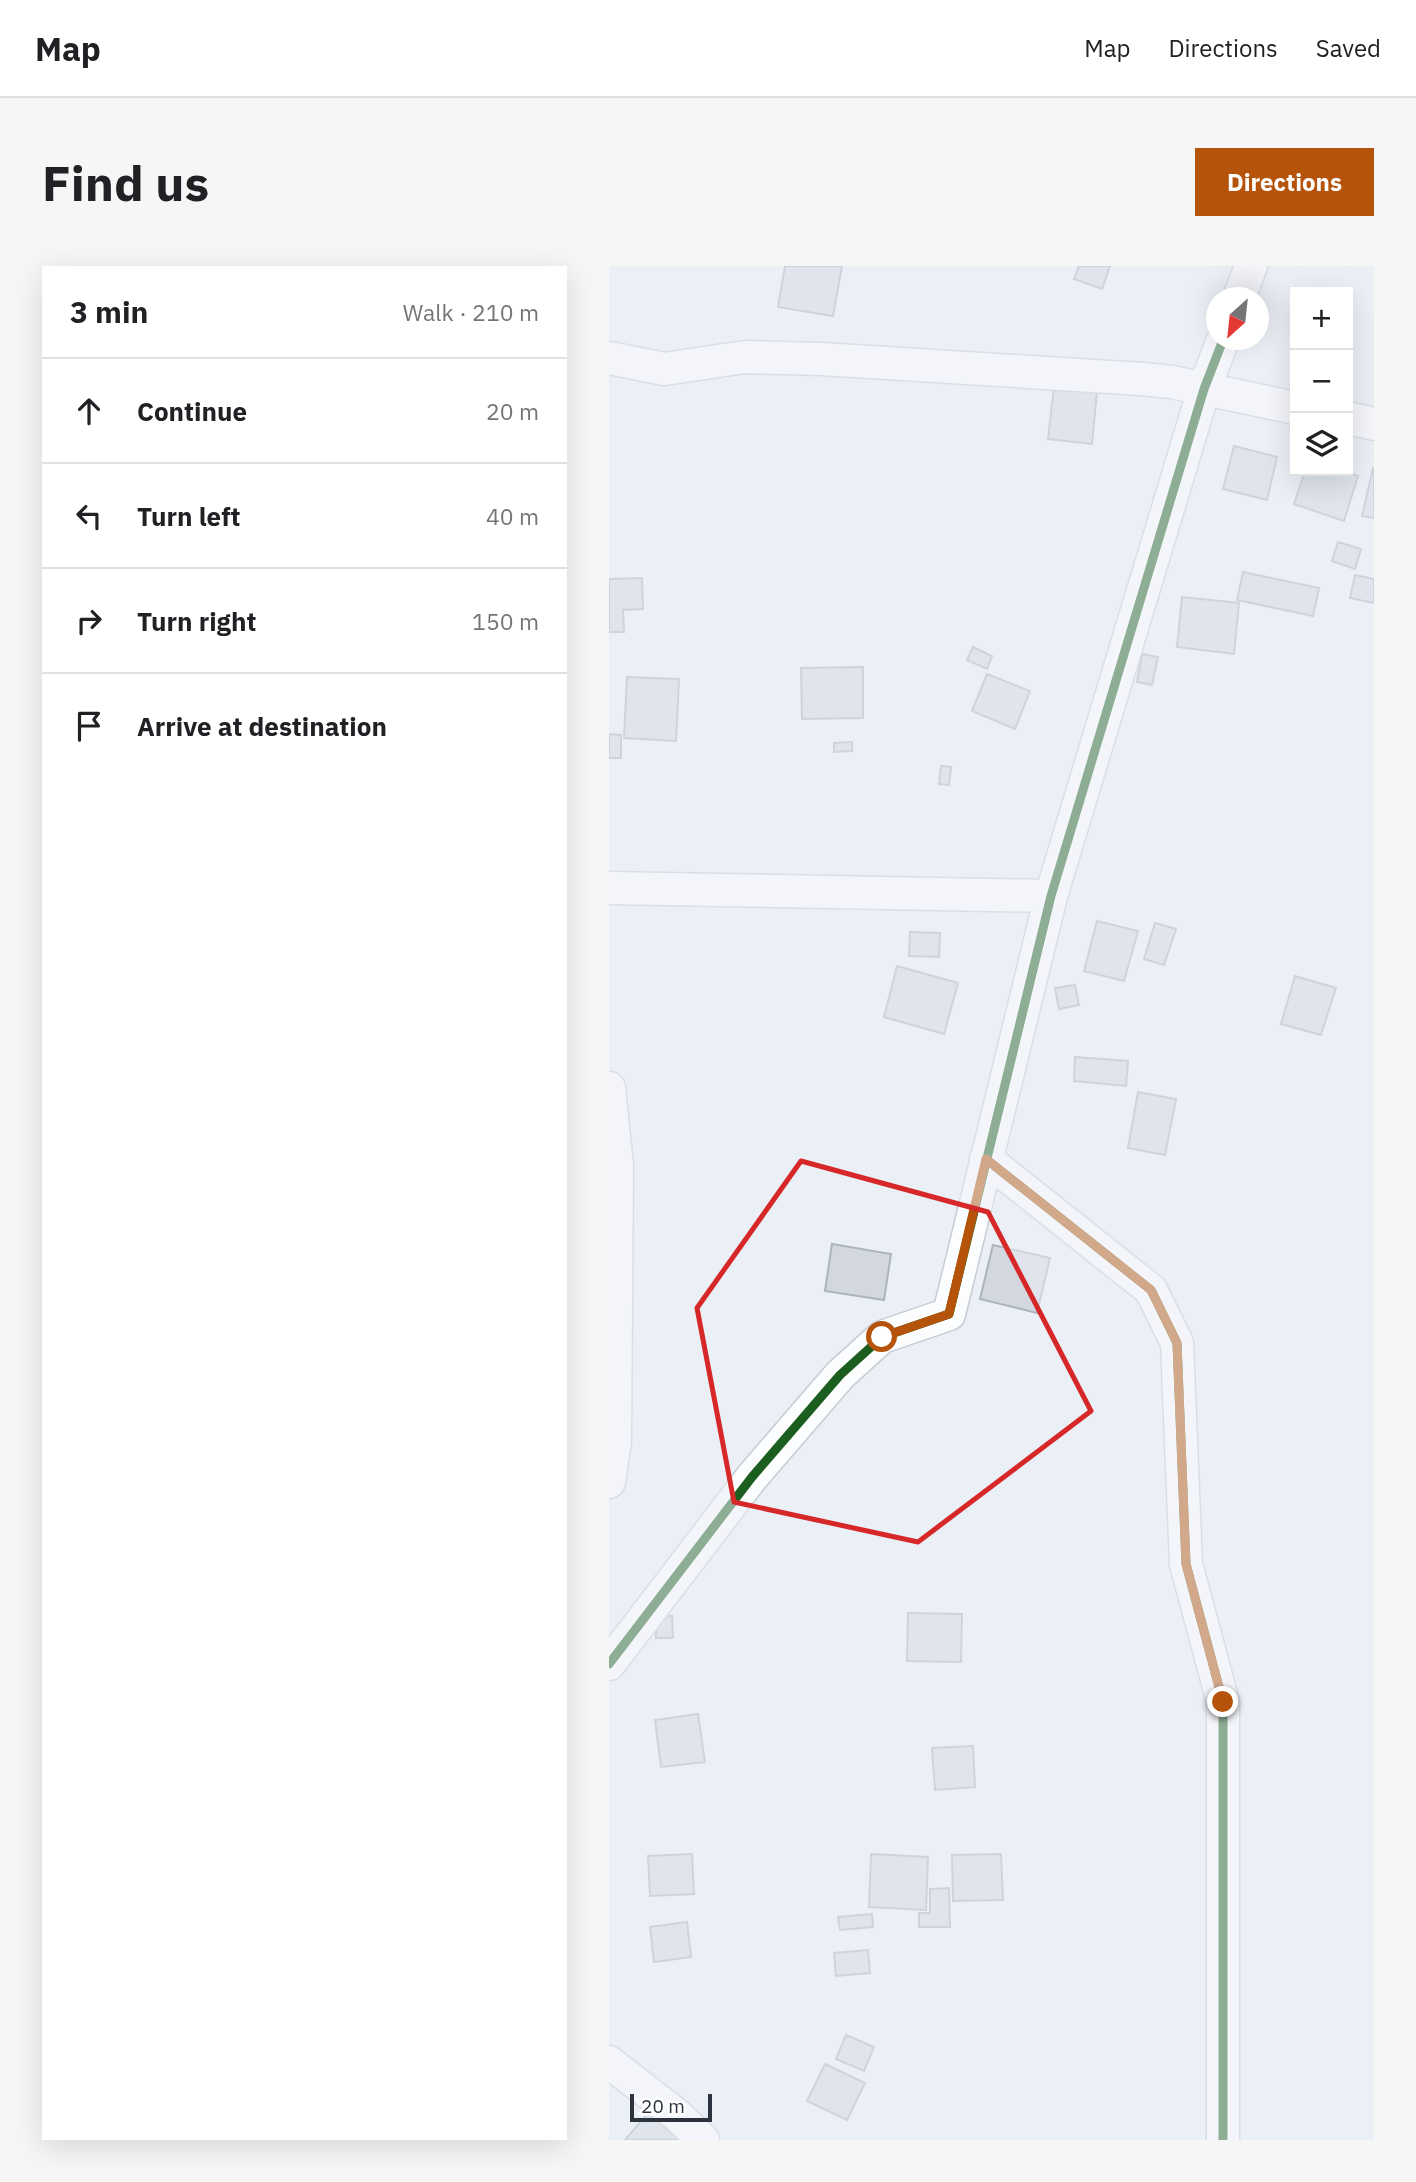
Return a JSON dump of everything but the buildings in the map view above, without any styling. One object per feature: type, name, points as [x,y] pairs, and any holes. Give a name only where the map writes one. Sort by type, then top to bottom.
[{"type":"street","points":[[1243,287],[1251,266]]},
{"type":"street","points":[[609,1664],[752,1477],[841,1375],[882,1337],[949,1314],[1051,896],[1204,389],[1219,350]]},
{"type":"street","points":[[609,358],[664,369],[745,357],[822,359],[1142,379],[1172,382],[1290,407]]},
{"type":"street","points":[[1353,419],[1374,424]]},
{"type":"street","points":[[609,888],[1051,896]]},
{"type":"street","points":[[609,1088],[617,1166],[615,1441],[609,1482]]},
{"type":"street","points":[[986,1159],[1151,1290],[1177,1343],[1186,1564],[1223,1702],[1223,2140]]},
{"type":"street","points":[[609,2062],[677,2115],[702,2140]]},
{"type":"highlighted area","points":[[801,1161],[988,1212],[1091,1411],[918,1542],[734,1502],[697,1308]]},
{"type":"cycle path","points":[[609,1664],[752,1477],[840,1375],[882,1337],[949,1314],[1051,896],[1204,389],[1219,350]]},
{"type":"cycle path","points":[[986,1159],[1151,1290],[1177,1343],[1186,1564],[1223,1702],[1223,2140]]},
{"type":"route","points":[[882,1337],[949,1314],[986,1159],[1151,1290],[1177,1343],[1186,1564],[1223,1702]]}]
